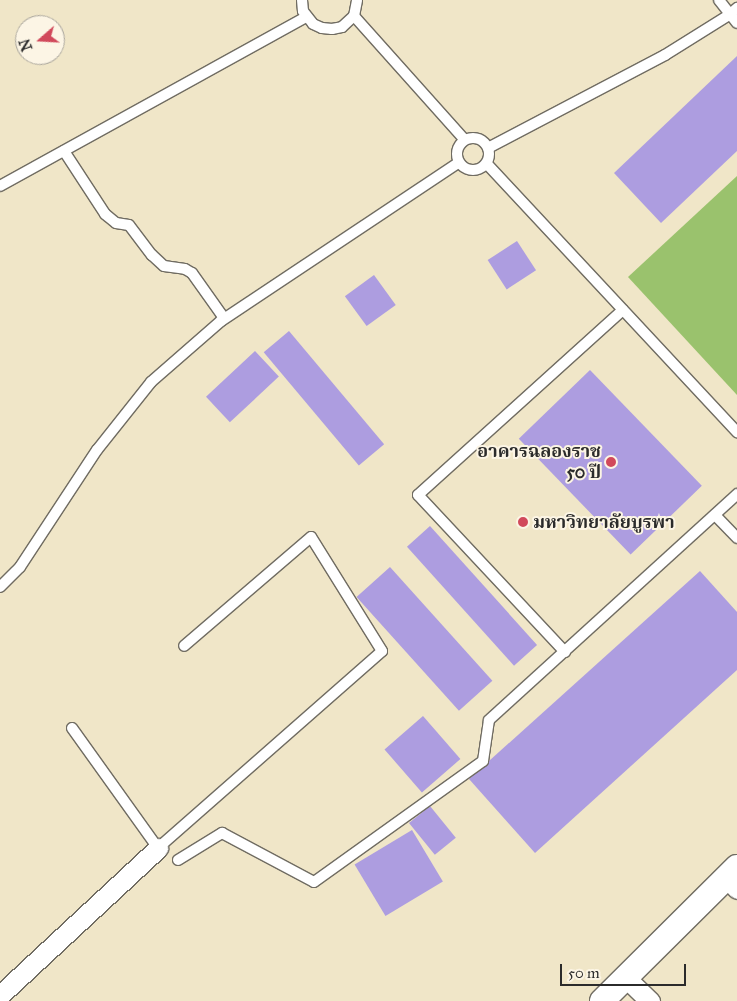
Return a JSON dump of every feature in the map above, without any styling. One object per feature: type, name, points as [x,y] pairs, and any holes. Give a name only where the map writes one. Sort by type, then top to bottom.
[{"type":"street","points":[[0,995],[158,848]]},
{"type":"street","points":[[602,1001],[625,977],[733,878]]},
{"type":"street","points":[[625,977],[650,1001]]},
{"type":"lane","points":[[302,0],[306,16],[313,24],[322,28],[332,29],[348,23],[354,16],[357,0]]},
{"type":"lane","points":[[720,0],[733,12],[737,23]]},
{"type":"lane","points":[[488,148],[665,55],[733,12]]},
{"type":"lane","points":[[0,186],[306,16]]},
{"type":"lane","points":[[354,16],[465,140],[480,140],[488,148],[489,158],[487,164],[478,170],[466,169],[459,162],[458,150],[465,140]]},
{"type":"lane","points":[[64,150],[105,214],[116,223],[129,225],[152,255],[164,266],[185,269],[192,273],[224,318]]},
{"type":"lane","points":[[0,588],[20,567],[97,450],[151,382],[224,318],[459,162]]},
{"type":"lane","points":[[487,164],[737,432]]},
{"type":"lane","points":[[565,652],[418,495],[623,310]]},
{"type":"lane","points":[[178,860],[222,833],[314,882],[482,761],[489,720],[737,494]]},
{"type":"lane","points":[[715,515],[737,538]]},
{"type":"lane","points":[[72,728],[158,848],[382,651],[311,537],[184,646]]},
{"type":"green space","points":[[737,176],[737,395],[628,277]]},
{"type":"building","points":[[737,56],[737,151],[661,223],[614,173]]},
{"type":"building","points":[[517,241],[536,270],[507,289],[488,260]]},
{"type":"building","points":[[374,275],[396,305],[367,326],[345,296]]},
{"type":"building","points":[[289,331],[384,444],[359,466],[264,352]]},
{"type":"building","points":[[255,351],[279,377],[230,422],[206,397]]},
{"type":"building","name":"อาคารฉลองราช 50 ปี","points":[[590,370],[702,486],[631,555],[519,439]]},
{"type":"building","points":[[430,526],[537,645],[514,666],[407,547]]},
{"type":"building","points":[[390,567],[492,681],[459,711],[357,597]]},
{"type":"building","points":[[700,571],[737,612],[737,670],[535,853],[469,779]]},
{"type":"building","points":[[423,716],[460,759],[422,792],[385,749]]},
{"type":"building","points":[[430,806],[456,838],[435,855],[409,823]]},
{"type":"building","points":[[412,830],[443,881],[385,916],[355,865]]},
{"type":"place","name":"อาคารฉลองราช 50 ปี","points":[[611,462]]},
{"type":"place","name":"มหาวิทยาลัยบูรพา","points":[[523,522]]}]
